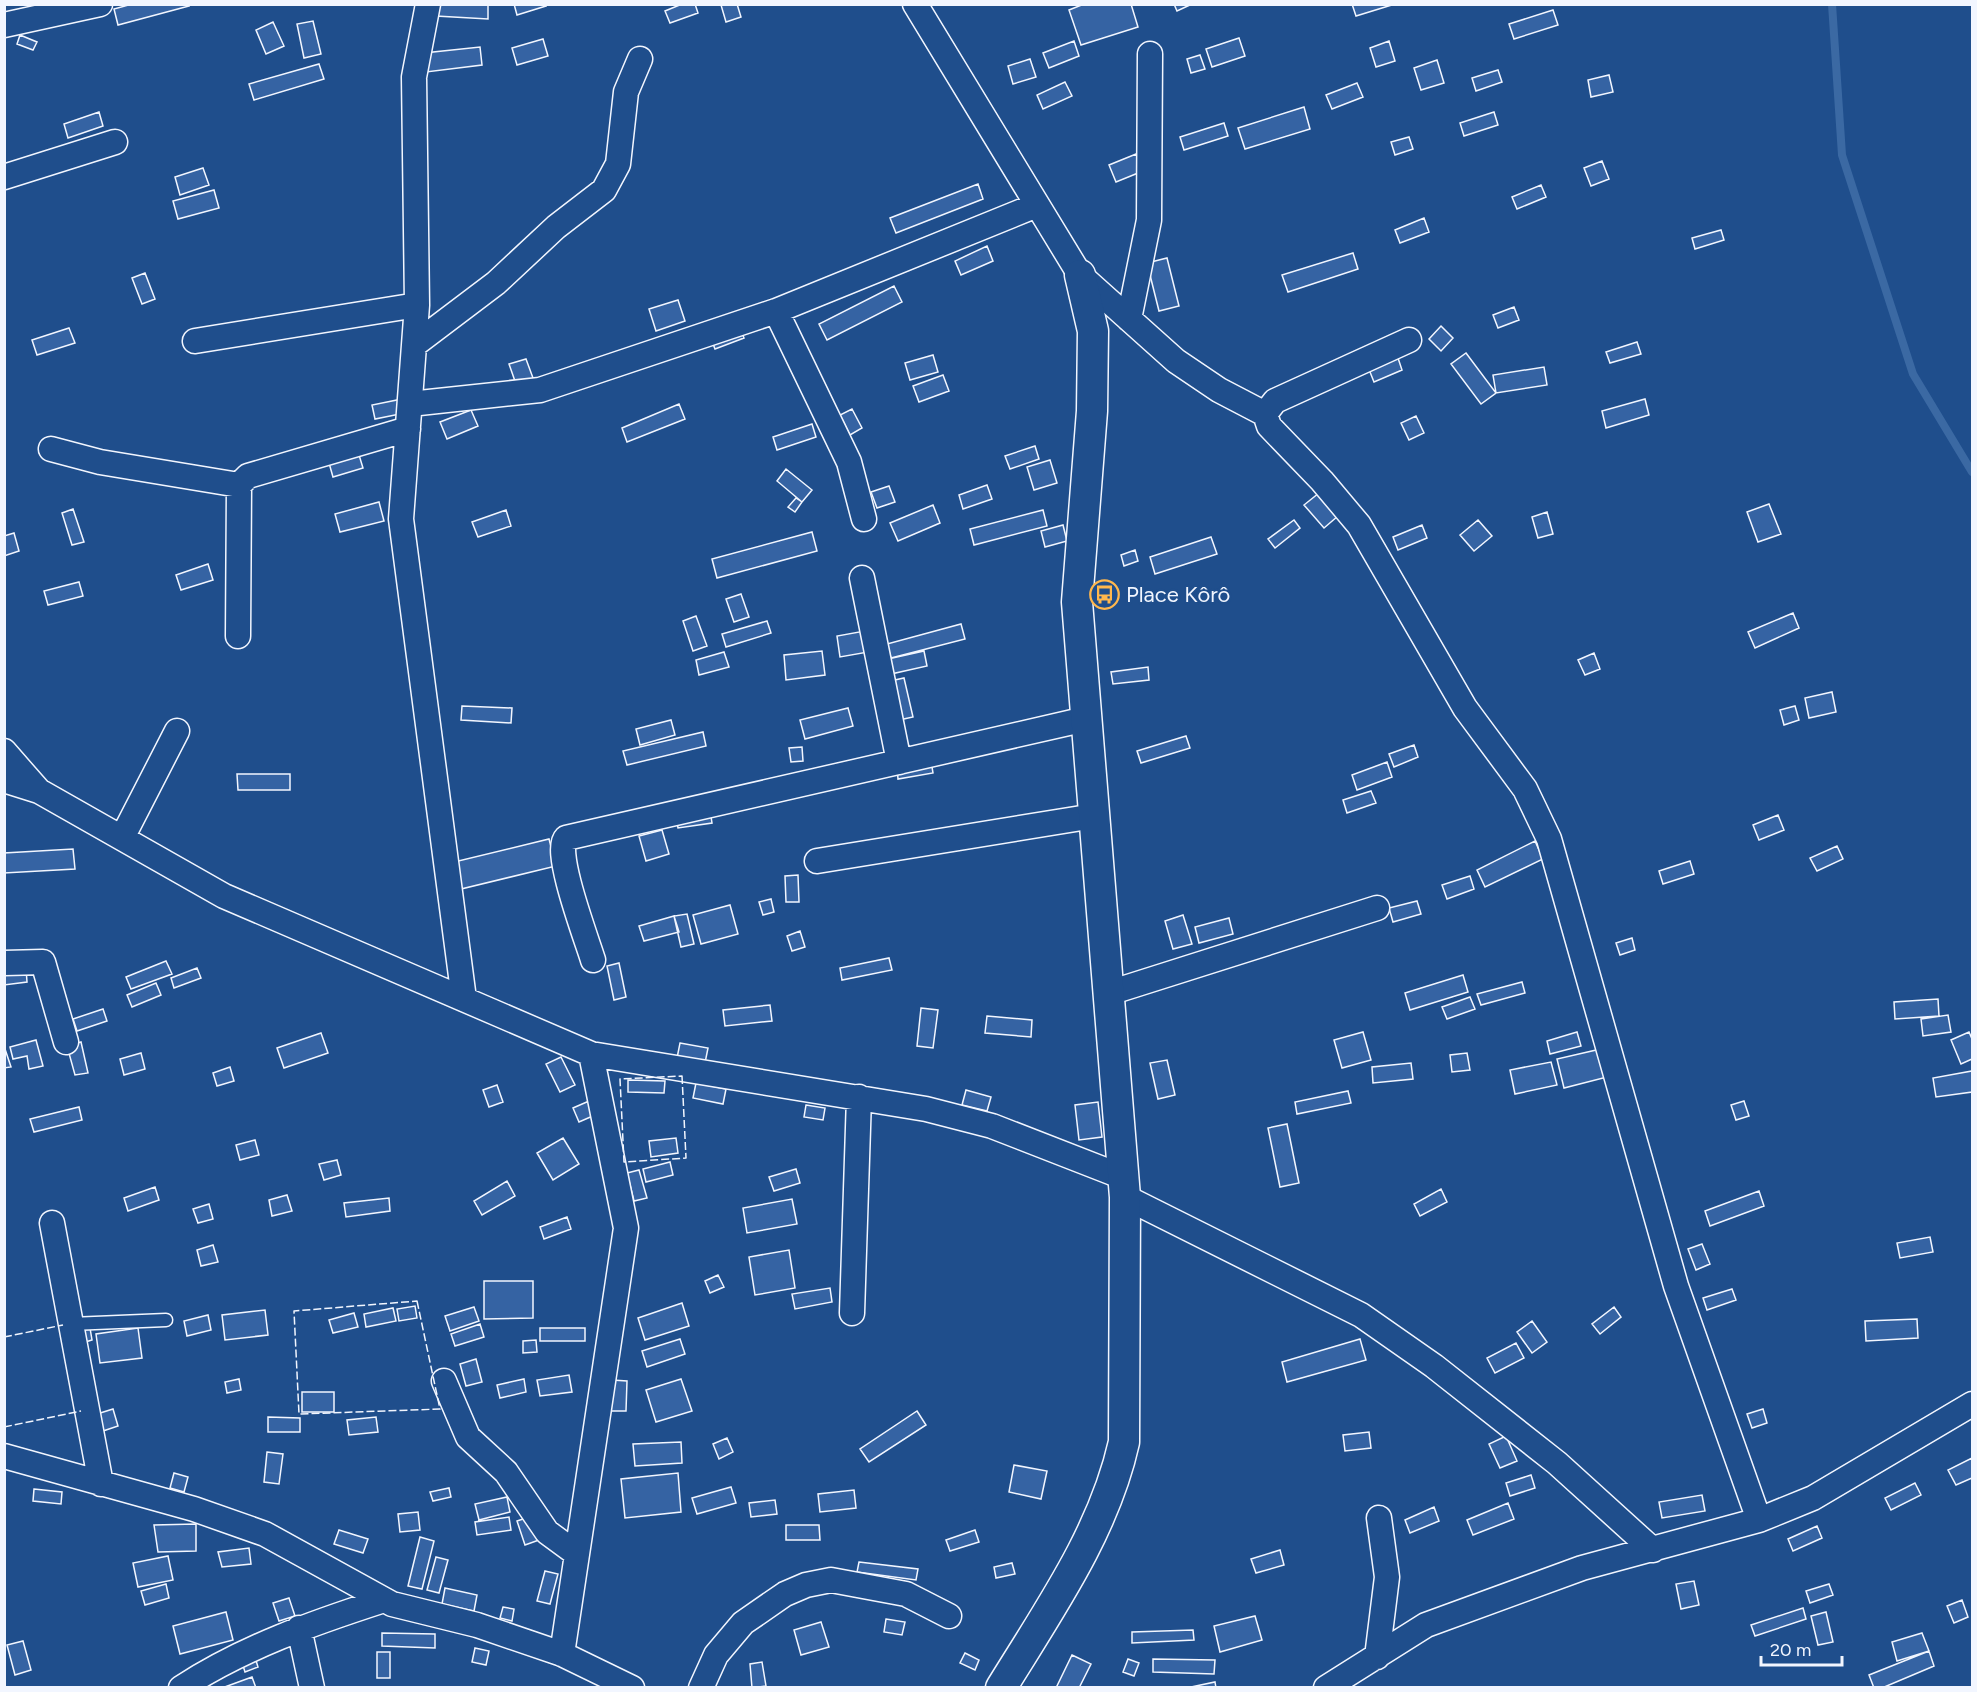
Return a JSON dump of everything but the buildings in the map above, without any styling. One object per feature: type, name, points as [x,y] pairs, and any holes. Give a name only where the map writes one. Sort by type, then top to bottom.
[{"type":"street","points":[[4,25],[100,4]]},
{"type":"street","points":[[428,4],[414,77],[417,305],[401,519],[464,999]]},
{"type":"street","points":[[915,4],[1080,275],[1196,376],[1264,414],[1269,426],[1322,481],[1359,525],[1466,708],[1525,789],[1549,839],[1676,1286],[1759,1520]]},
{"type":"street","points":[[1129,319],[1149,220],[1150,54]]},
{"type":"street","points":[[414,345],[496,284],[556,228],[604,190],[618,164],[626,92],[640,59]]},
{"type":"street","points":[[4,177],[115,142]]},
{"type":"street","points":[[410,404],[540,390],[776,311],[1037,205]]},
{"type":"street","points":[[1001,1688],[1063,1588],[1102,1511],[1117,1473],[1124,1442],[1124,1187],[1077,602],[1092,411],[1093,331],[1080,275]]},
{"type":"street","points":[[195,340],[417,305]]},
{"type":"street","points":[[776,311],[849,462],[864,519]]},
{"type":"street","points":[[1264,414],[1275,401],[1409,340]]},
{"type":"street","points":[[238,636],[238,485],[248,476],[408,429]]},
{"type":"street","points":[[51,449],[100,462],[238,485]]},
{"type":"street","points":[[862,578],[898,762]]},
{"type":"street","points":[[593,960],[565,870],[562,848],[566,838],[1086,719]]},
{"type":"street","points":[[122,838],[177,731]]},
{"type":"street","points":[[4,751],[39,791]]},
{"type":"street","points":[[4,780],[39,791],[224,896],[591,1054],[926,1108],[992,1126],[1124,1187],[1361,1315],[1434,1366],[1557,1463],[1653,1550]]},
{"type":"street","points":[[817,861],[1094,816]]},
{"type":"street","points":[[1108,993],[1377,908]]},
{"type":"street","points":[[4,963],[43,962],[66,1042]]},
{"type":"street","points":[[562,1654],[626,1228],[591,1054]]},
{"type":"street","points":[[852,1313],[859,1097]]},
{"type":"street","points":[[52,1223],[101,1484]]},
{"type":"street","points":[[444,1381],[468,1437],[506,1472],[547,1532],[577,1554]]},
{"type":"street","points":[[1326,1688],[1426,1625],[1582,1568],[1759,1520],[1813,1498],[1972,1404]]},
{"type":"street","points":[[4,1456],[194,1509],[265,1534],[392,1604],[477,1625],[562,1654],[632,1688]]},
{"type":"street","points":[[1377,1657],[1387,1576],[1378,1518]]},
{"type":"street","points":[[701,1688],[716,1655],[743,1623],[785,1594],[806,1585],[831,1580],[906,1594],[949,1616]]},
{"type":"street","points":[[181,1688],[222,1661],[299,1628],[384,1600]]},
{"type":"street","points":[[299,1628],[312,1688]]},
{"type":"lane","points":[[70,1324],[166,1320]]},
{"type":"waterway","points":[[1832,4],[1842,155],[1913,374],[1972,472]]},
{"type":"fence","points":[[682,1076],[686,1158],[624,1162],[620,1079],[682,1076]]},
{"type":"fence","points":[[417,1301],[440,1409],[299,1414],[294,1311],[417,1301]]},
{"type":"fence","points":[[4,1337],[63,1325]]},
{"type":"fence","points":[[4,1427],[81,1411]]},
{"type":"place","name":"Place Kôrô","points":[[1105,594]]}]
